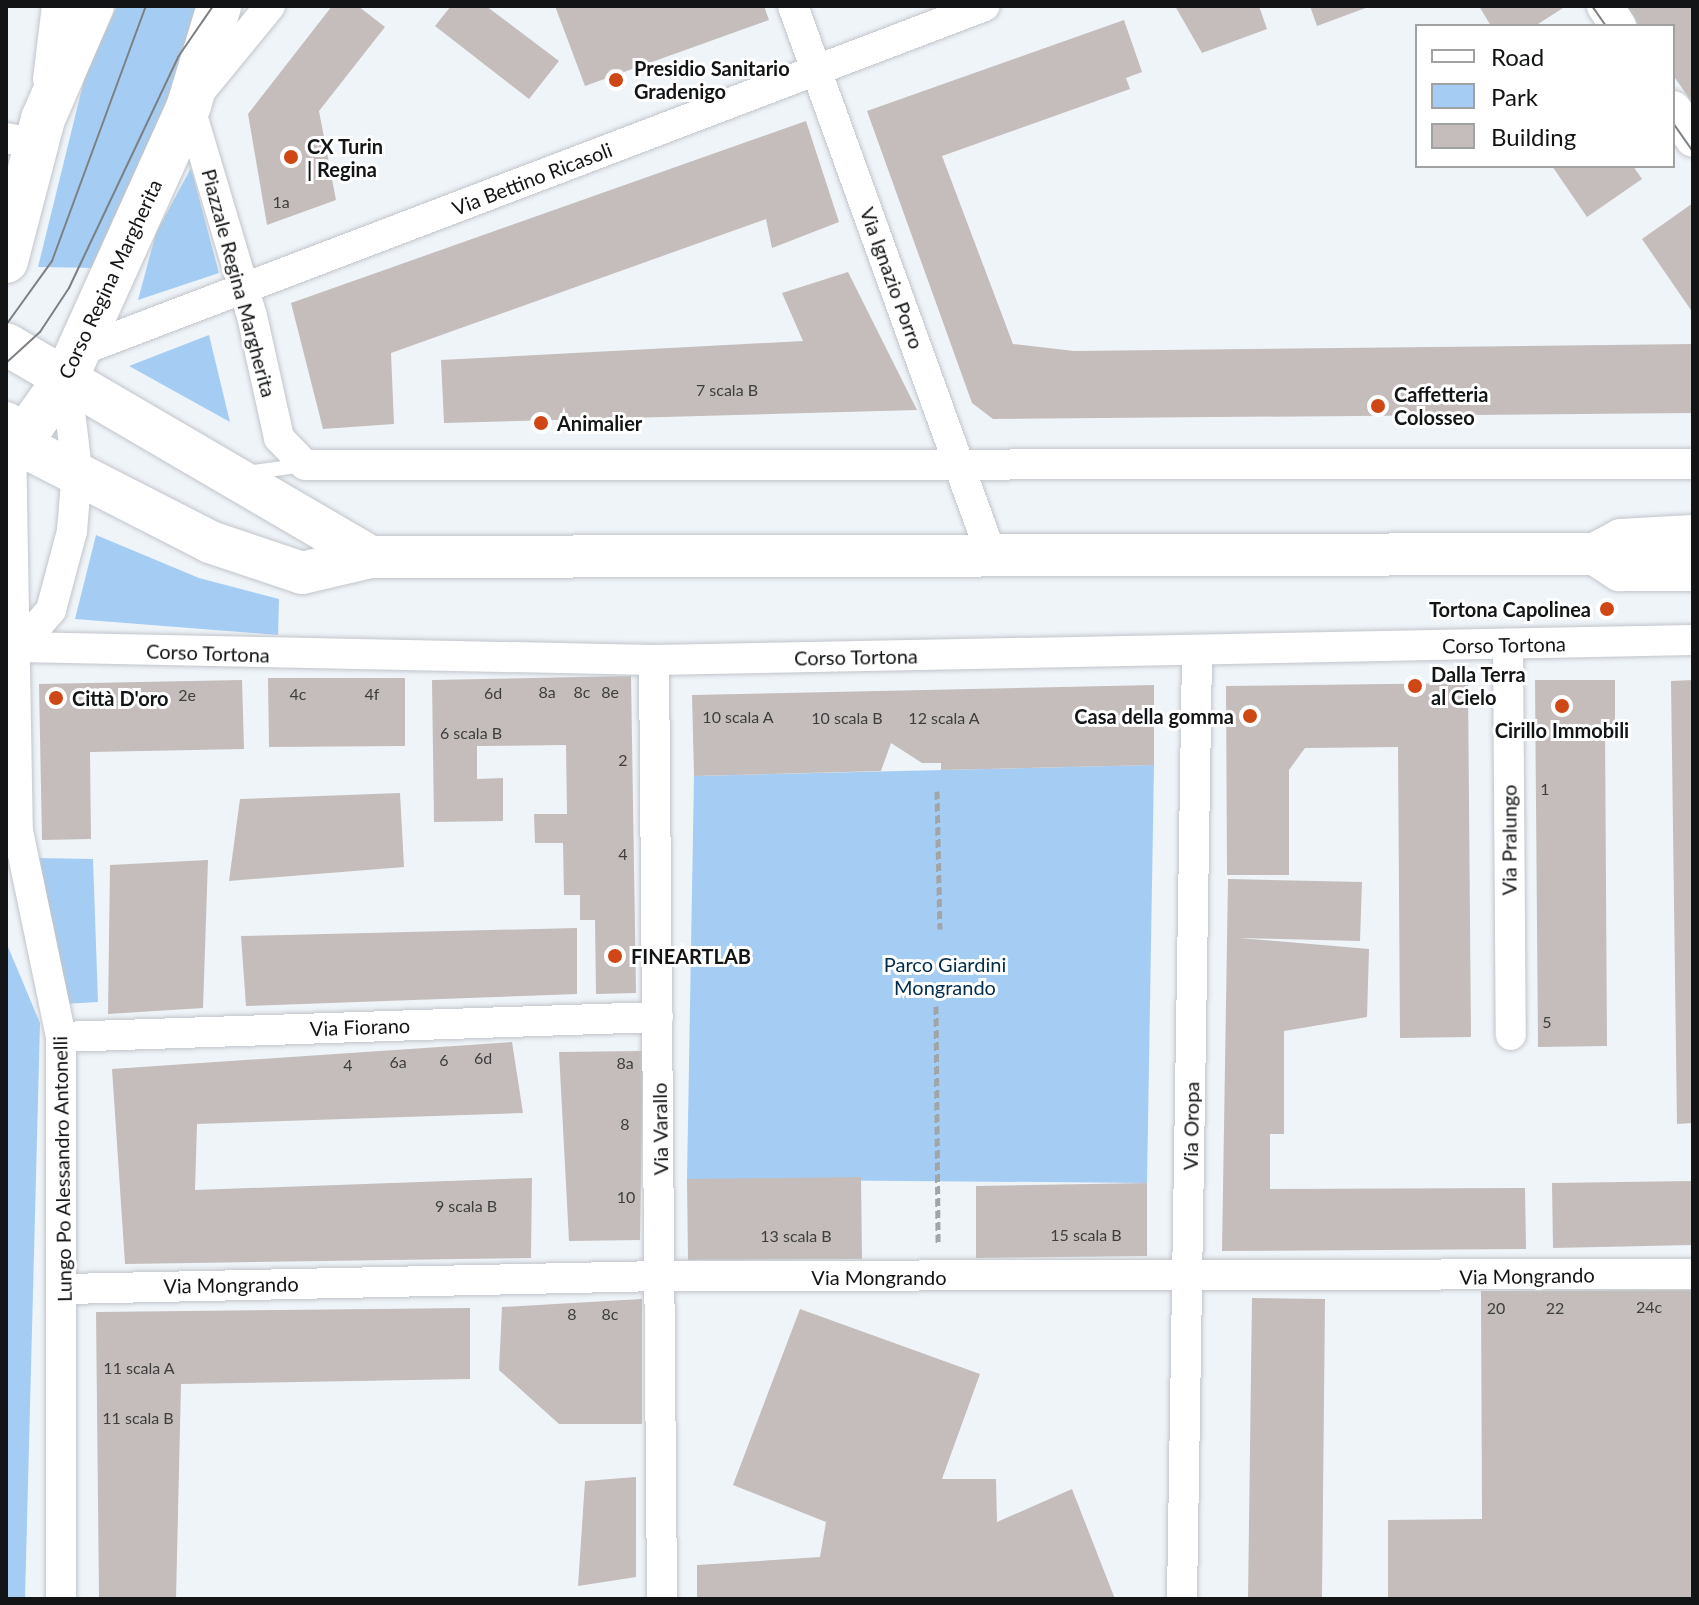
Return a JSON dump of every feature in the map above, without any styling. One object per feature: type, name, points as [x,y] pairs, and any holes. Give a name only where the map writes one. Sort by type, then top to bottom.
[{"type":"main road","points":[[6,261],[14,187],[28,134],[92,6]]},
{"type":"main road","name":"Corso Regina Margherita","points":[[8,434],[42,414],[72,365],[189,105],[219,6]]},
{"type":"main road","points":[[6,344],[72,365],[231,475],[370,557]]},
{"type":"main road","points":[[8,434],[265,565],[302,573],[370,557],[990,551],[1595,554],[1621,540],[1693,536]]},
{"type":"main road","points":[[1595,554],[1620,570],[1693,570]]},
{"type":"street","points":[[28,134],[57,6]]},
{"type":"street","name":"Corso Regina Margherita","points":[[189,105],[270,6]]},
{"type":"street","name":"Via Ignazio Porro","points":[[793,6],[990,551]]},
{"type":"street","name":"Via Bettino Ricasoli","points":[[72,365],[242,293],[816,68],[985,6]]},
{"type":"street","points":[[1605,6],[1617,24]]},
{"type":"street","name":"Piazzale Regina Margherita","points":[[189,105],[279,438],[299,462]]},
{"type":"street","points":[[1675,112],[1693,139]]},
{"type":"street","points":[[19,647],[51,610],[72,531],[77,470],[72,365]]},
{"type":"street","name":"Lungo Po Alessandro Antonelli","points":[[8,434],[11,603],[19,647],[18,831],[61,1037],[65,1289],[61,1599]]},
{"type":"street","points":[[299,462],[1693,464]]},
{"type":"street","name":"Corso Tortona","points":[[19,647],[654,660],[1197,652],[1693,640]]},
{"type":"street","name":"Via Pralungo","points":[[1508,644],[1511,1035]]},
{"type":"street","name":"Via Oropa","points":[[1182,1599],[1197,652]]},
{"type":"street","name":"Via Varallo","points":[[654,660],[662,1276],[662,1599]]},
{"type":"street","name":"Via Fiorano","points":[[61,1037],[658,1017]]},
{"type":"street","name":"Via Mongrando","points":[[65,1289],[662,1276],[1189,1279],[1693,1274]]},
{"type":"lane","points":[[231,475],[299,462]]},
{"type":"path","points":[[937,791],[940,929]]},
{"type":"path","points":[[936,1006],[938,1243]]},
{"type":"green space","points":[[117,6],[210,6],[97,268],[38,267],[85,76]]},
{"type":"green space","points":[[191,168],[219,273],[138,300],[156,233]]},
{"type":"green space","points":[[209,335],[230,422],[129,366]]},
{"type":"green space","points":[[96,535],[199,578],[279,599],[278,635],[75,619]]},
{"type":"green space","name":"Parco Giardini Mongrando","points":[[1154,765],[1147,1183],[687,1179],[694,776]]},
{"type":"green space","points":[[38,858],[93,859],[98,1002],[65,1004]]},
{"type":"green space","points":[[6,942],[40,1023],[25,1599],[6,1599]]},
{"type":"building","name":"CX Turin | Regina","points":[[332,6],[358,6],[385,27],[319,111],[336,200],[267,225],[248,114]]},
{"type":"building","points":[[451,6],[486,6],[559,61],[529,99],[435,26]]},
{"type":"building","points":[[555,6],[764,6],[769,20],[585,86]]},
{"type":"building","points":[[1175,6],[1259,6],[1267,29],[1202,53]]},
{"type":"building","points":[[1310,6],[1371,6],[1317,26]]},
{"type":"building","points":[[1479,6],[1563,8],[1538,24],[1490,24]]},
{"type":"building","points":[[1625,6],[1693,6],[1693,104],[1675,78],[1675,24],[1638,24]]},
{"type":"building","points":[[1124,20],[1142,72],[1126,78],[1130,89],[942,156],[1013,344],[1074,351],[1693,344],[1693,413],[993,419],[972,403],[867,111]]},
{"type":"building","points":[[806,121],[839,222],[772,248],[766,219],[391,353],[394,424],[323,429],[291,303]]},
{"type":"building","points":[[1553,168],[1634,168],[1642,179],[1587,217]]},
{"type":"building","points":[[1693,203],[1693,313],[1642,239]]},
{"type":"building","points":[[848,272],[917,410],[444,423],[441,360],[803,341],[782,293]]},
{"type":"building","points":[[631,676],[636,993],[596,994],[595,920],[580,920],[580,895],[564,895],[563,843],[535,843],[534,814],[567,814],[566,745],[477,746],[477,779],[503,778],[503,821],[434,822],[432,680]]},
{"type":"building","points":[[268,678],[405,678],[405,746],[269,747]]},
{"type":"building","points":[[242,680],[244,749],[90,752],[91,839],[42,840],[39,684]]},
{"type":"building","points":[[1535,680],[1615,680],[1615,724],[1605,724],[1607,1046],[1538,1047]]},
{"type":"building","points":[[1693,680],[1693,1123],[1677,1124],[1671,681]]},
{"type":"building","points":[[1468,683],[1471,1037],[1400,1038],[1398,747],[1305,748],[1289,770],[1289,875],[1227,875],[1226,686]]},
{"type":"building","points":[[1154,685],[1154,765],[941,770],[941,763],[922,763],[891,743],[881,771],[694,776],[692,695]]},
{"type":"building","points":[[400,793],[404,867],[229,881],[240,799]]},
{"type":"building","points":[[208,860],[203,1008],[108,1014],[110,865]]},
{"type":"building","points":[[1228,879],[1362,882],[1360,941],[1239,938],[1369,949],[1367,1017],[1284,1031],[1284,1134],[1270,1134],[1270,1189],[1525,1188],[1526,1249],[1222,1251]]},
{"type":"building","points":[[577,928],[577,994],[246,1006],[241,936]]},
{"type":"building","points":[[512,1042],[523,1113],[197,1124],[195,1190],[532,1178],[531,1258],[125,1264],[112,1069]]},
{"type":"building","points":[[643,1051],[640,1240],[569,1241],[559,1052]]},
{"type":"building","points":[[861,1177],[862,1259],[688,1260],[687,1179]]},
{"type":"building","points":[[1693,1181],[1693,1245],[1553,1248],[1552,1183]]},
{"type":"building","points":[[1147,1183],[1147,1256],[976,1258],[976,1186]]},
{"type":"building","points":[[1693,1290],[1693,1599],[1388,1599],[1388,1520],[1482,1519],[1481,1291]]},
{"type":"building","points":[[1252,1298],[1325,1299],[1322,1599],[1248,1599]]},
{"type":"building","points":[[642,1299],[642,1424],[559,1424],[499,1370],[502,1307]]},
{"type":"building","points":[[470,1308],[470,1379],[181,1384],[176,1599],[99,1599],[96,1312]]},
{"type":"building","points":[[800,1309],[980,1374],[942,1479],[996,1479],[997,1522],[1072,1489],[1115,1599],[697,1599],[697,1565],[820,1557],[826,1522],[733,1485]]},
{"type":"building","points":[[636,1477],[636,1577],[578,1586],[585,1481]]},
{"type":"tram line","points":[[6,325],[52,261],[146,6]]},
{"type":"tram line","points":[[6,363],[40,332],[69,288],[178,57],[213,6]]},
{"type":"tram line","points":[[1592,6],[1605,24]]},
{"type":"tram line","points":[[1675,126],[1693,152]]},
{"type":"place","name":"Presidio Sanitario Gradenigo","points":[[616,80]]},
{"type":"place","name":"CX Turin | Regina","points":[[291,157]]},
{"type":"place","name":"Caffetteria Colosseo","points":[[1378,406]]},
{"type":"place","name":"Animalier","points":[[541,423]]},
{"type":"place","name":"Tortona Capolinea","points":[[1607,609]]},
{"type":"place","name":"Dalla Terra al Cielo","points":[[1415,686]]},
{"type":"place","name":"Città D'oro","points":[[56,698]]},
{"type":"place","name":"Cirillo Immobili","points":[[1562,706]]},
{"type":"place","name":"Casa della gomma","points":[[1250,716]]},
{"type":"place","name":"FINEARTLAB","points":[[615,956]]}]
